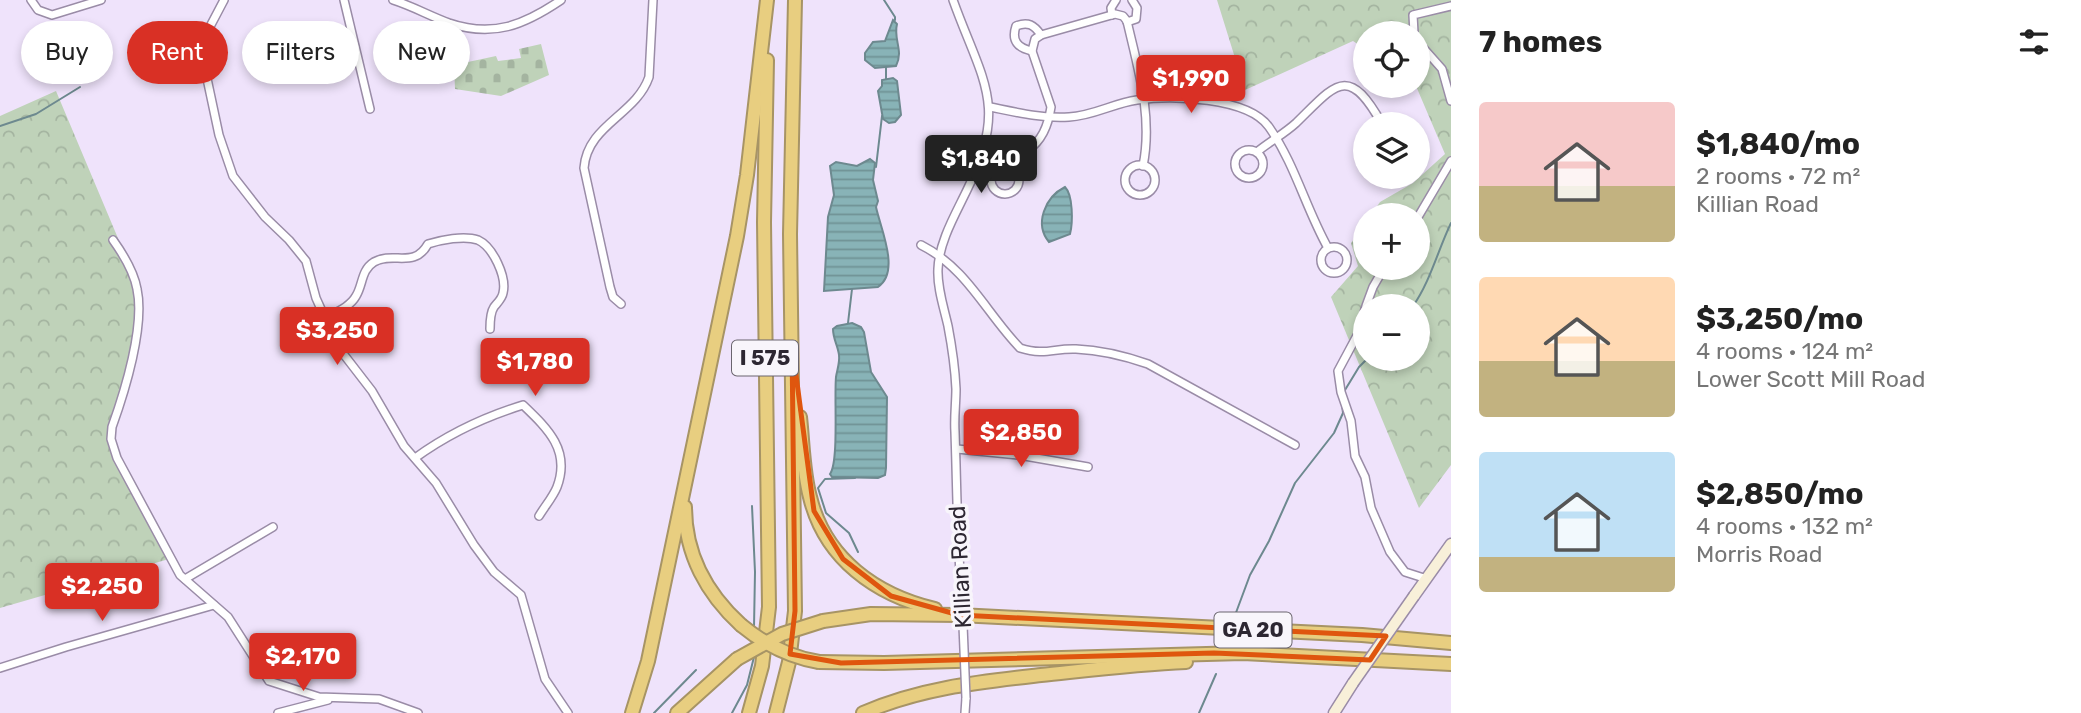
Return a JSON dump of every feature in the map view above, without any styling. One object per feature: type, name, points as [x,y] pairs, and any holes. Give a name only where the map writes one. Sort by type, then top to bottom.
[{"type":"highway","points":[[632,713],[648,661],[737,236],[747,175],[767,0]]},
{"type":"highway","name":"I 575","points":[[749,713],[762,666],[769,607],[764,222],[767,0]]},
{"type":"highway","name":"I 575","points":[[776,713],[789,662],[795,611],[790,209],[795,0]]},
{"type":"highway","points":[[792,345],[808,488],[817,520],[828,540],[851,568],[880,590],[915,605],[959,615]]},
{"type":"highway","points":[[685,486],[687,531],[698,568],[716,599],[741,625],[773,647],[797,657],[819,662],[884,663],[1214,653],[1347,659]]},
{"type":"highway","name":"GA 20","points":[[681,710],[737,659],[782,635],[823,621],[888,614],[959,615],[1362,635],[1451,643]]},
{"type":"highway","name":"GA 20","points":[[863,713],[923,691],[982,682],[1184,662],[1347,659],[1451,664]]},
{"type":"street","points":[[31,0],[38,10],[52,15],[101,0]]},
{"type":"street","points":[[224,0],[204,38],[202,56],[225,156],[233,176],[265,217],[306,261],[312,288],[338,347],[365,381],[404,446],[436,483],[494,572],[521,595],[545,679],[568,713]]},
{"type":"street","points":[[344,0],[370,109]]},
{"type":"street","points":[[393,0],[447,22],[480,30],[527,21],[561,0]]},
{"type":"street","points":[[621,304],[613,297],[610,287],[583,168],[584,158],[589,144],[601,130],[632,105],[646,87],[649,77],[653,0]]},
{"type":"street","name":"Killian Road","points":[[953,0],[981,66],[990,107],[988,135],[981,162],[939,254],[939,283],[953,361],[957,541],[962,601],[965,713]]},
{"type":"street","points":[[1112,15],[1111,8],[1116,0]]},
{"type":"street","points":[[1008,166],[1017,172],[1019,183],[1013,192],[1002,194],[993,187],[991,177],[998,168],[1008,166],[1012,160],[1038,142],[1045,132],[1050,116],[1051,107],[1032,51],[1035,39],[1112,15],[1136,19],[1132,0]]},
{"type":"street","points":[[1413,21],[1413,15],[1451,6]]},
{"type":"street","points":[[1125,19],[1142,83],[1147,126],[1143,166]]},
{"type":"street","points":[[1032,51],[1023,49],[1016,42],[1013,34],[1016,26],[1024,22],[1033,25],[1041,35]]},
{"type":"street","points":[[1430,56],[1442,69],[1451,100]]},
{"type":"street","points":[[1257,152],[1263,159],[1262,170],[1254,178],[1243,177],[1235,170],[1236,158],[1244,151],[1257,152],[1293,126],[1323,95],[1339,86],[1356,89],[1364,94],[1375,112]]},
{"type":"street","points":[[990,107],[1069,117],[1161,98],[1201,101],[1248,110],[1265,122],[1275,138],[1328,248]]},
{"type":"street","points":[[1426,203],[1451,161]]},
{"type":"street","points":[[1143,166],[1152,171],[1155,180],[1152,189],[1140,195],[1128,188],[1126,178],[1134,167],[1143,166]]},
{"type":"street","points":[[325,318],[348,306],[356,296],[365,272],[374,262],[416,257],[423,253],[428,244],[459,239],[478,240],[489,250],[503,281],[504,293],[493,309],[490,329]]},
{"type":"street","points":[[113,240],[123,255],[137,289],[138,306],[135,350],[112,427],[111,439],[117,457],[180,575],[229,617],[269,681],[302,693],[336,698],[379,699],[418,713]]},
{"type":"street","points":[[921,245],[939,254],[955,268],[1020,348],[1045,353],[1073,348],[1123,356],[1148,364],[1295,445]]},
{"type":"street","points":[[1353,343],[1338,370],[1341,392],[1351,421],[1355,456],[1365,477],[1371,508],[1390,552],[1405,572],[1427,579]]},
{"type":"street","points":[[415,458],[443,438],[486,416],[523,405],[549,429],[562,458],[557,487],[539,516]]},
{"type":"street","points":[[957,449],[1019,455],[1088,467]]},
{"type":"street","points":[[185,579],[274,527]]},
{"type":"street","points":[[1334,713],[1451,544]]},
{"type":"street","points":[[0,668],[214,604]]},
{"type":"street","points":[[278,713],[336,698]]},
{"type":"highlighted area","points":[[792,345],[814,511],[843,559],[891,596],[959,615],[1386,636],[1370,660],[1214,653],[841,663],[790,654],[795,611]]},
{"type":"green space","points":[[1217,0],[1451,0],[1451,465],[1419,508],[1362,371],[1430,371],[1430,294],[1353,294],[1353,350],[1331,297],[1353,272],[1353,280],[1430,280],[1430,203],[1379,203],[1403,189],[1430,189],[1430,168],[1445,154],[1430,119],[1430,112],[1427,112],[1421,98],[1430,98],[1430,21],[1353,21],[1353,41],[1245,90]]},
{"type":"green space","points":[[541,44],[549,75],[501,96],[455,89],[455,84],[470,84],[470,62],[496,56],[498,61],[521,58],[519,49]]},
{"type":"green space","points":[[56,91],[136,281],[132,373],[112,444],[169,559],[0,608],[0,116]]},
{"type":"shaded area","points":[[893,20],[897,24],[899,50],[896,66],[875,68],[865,60],[865,53],[873,42],[885,41]]},
{"type":"shaded area","points":[[893,78],[897,81],[901,115],[895,122],[889,123],[883,119],[878,91],[882,80]]},
{"type":"shaded area","points":[[870,159],[875,163],[873,180],[878,201],[876,207],[889,260],[885,280],[878,287],[824,291],[828,217],[834,195],[830,166],[836,162],[857,166]]},
{"type":"shaded area","points":[[1065,187],[1072,209],[1070,234],[1049,242],[1042,227],[1044,212],[1052,197]]},
{"type":"shaded area","points":[[852,323],[861,327],[864,332],[871,372],[887,397],[886,468],[885,475],[878,478],[832,477],[830,474],[834,457],[839,358],[833,329]]},
{"type":"waterway","points":[[884,0],[895,20]]},
{"type":"waterway","points":[[886,67],[886,79]]},
{"type":"waterway","points":[[0,126],[36,114],[80,87]]},
{"type":"waterway","points":[[876,167],[882,116]]},
{"type":"waterway","points":[[1420,294],[1451,223]]},
{"type":"waterway","points":[[848,323],[852,289]]},
{"type":"waterway","points":[[1345,390],[1357,371]]},
{"type":"waterway","points":[[1234,618],[1250,575],[1269,541],[1295,483],[1334,433],[1343,413],[1342,404]]},
{"type":"waterway","points":[[855,478],[825,479],[818,488],[826,513],[849,533],[858,552]]},
{"type":"waterway","points":[[752,506],[754,627]]},
{"type":"waterway","points":[[732,713],[747,685],[754,657]]},
{"type":"waterway","points":[[654,713],[696,670]]},
{"type":"waterway","points":[[1199,713],[1216,674]]}]
